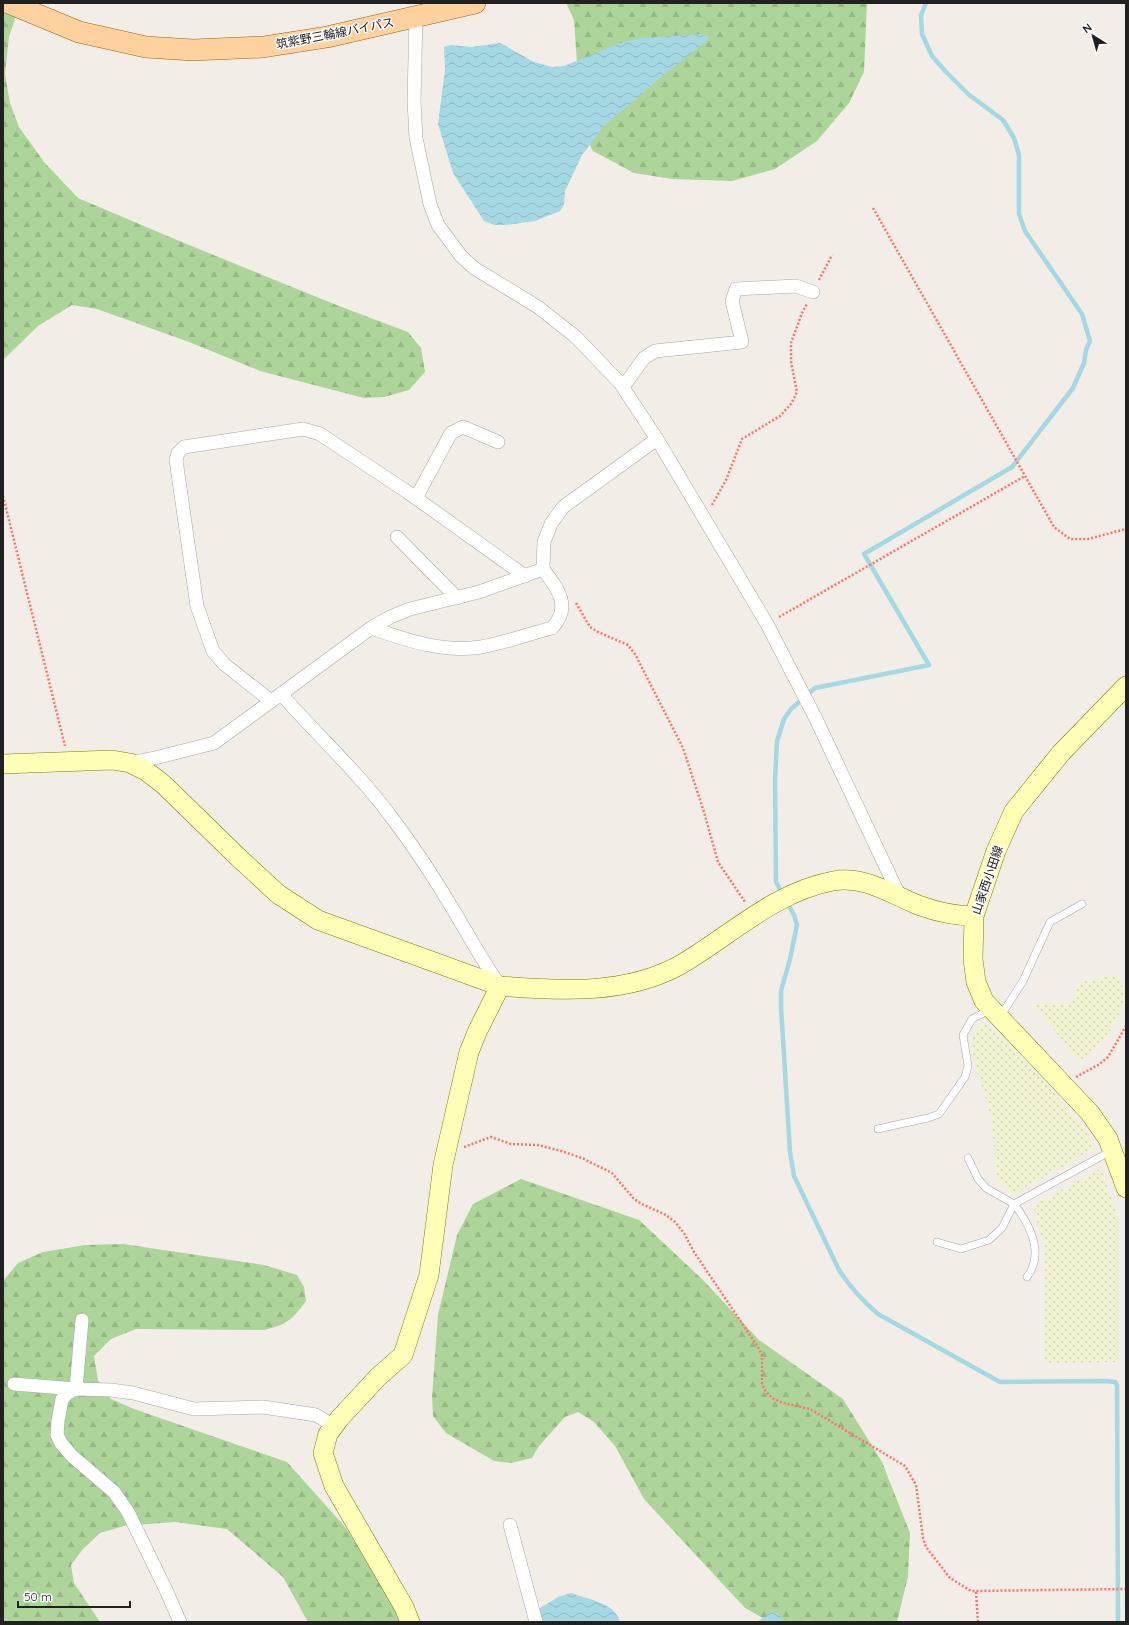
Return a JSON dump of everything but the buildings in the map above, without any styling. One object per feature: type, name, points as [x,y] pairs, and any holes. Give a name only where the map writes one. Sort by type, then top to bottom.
[{"type":"main road","name":"筑紫野三輪線バイパス","points":[[8,3],[79,32],[146,47],[193,50],[263,47],[327,37],[426,10],[475,3]]},
{"type":"street","points":[[426,10],[414,101],[416,138],[430,204],[438,225],[461,256],[474,268],[538,307],[576,336],[623,387],[657,440],[766,624],[816,719],[900,897]]},
{"type":"street","points":[[623,387],[644,358],[655,351],[742,342],[732,301],[736,288],[796,286],[813,292]]},
{"type":"street","points":[[416,498],[451,433],[463,427],[498,442]]},
{"type":"street","points":[[500,986],[482,960],[454,910],[417,852],[391,816],[355,773],[276,697],[224,664],[213,651],[197,606],[176,460],[178,453],[184,447],[303,428],[320,434],[416,498],[525,576]]},
{"type":"street","points":[[371,628],[412,642],[430,646],[463,648],[496,644],[552,628],[562,613],[562,605],[560,597],[553,584],[543,570],[544,542],[551,524],[563,507],[657,440]]},
{"type":"street","points":[[397,537],[456,598]]},
{"type":"street","points":[[130,763],[214,743],[371,628],[390,617],[410,609],[479,592],[543,570]]},
{"type":"street","name":"山家西小田線","points":[[1126,686],[1061,753],[1014,811],[996,851],[974,916],[973,959],[976,982],[984,1001],[1090,1113],[1108,1139],[1126,1188]]},
{"type":"street","points":[[3,764],[112,760],[130,763],[146,771],[163,784],[278,894],[318,920],[500,986],[572,989],[613,986],[642,980],[679,965],[784,898],[804,889],[835,880],[865,883],[879,887],[917,905],[945,914],[974,916]]},
{"type":"street","points":[[410,1622],[404,1607],[334,1486],[323,1453],[328,1434],[334,1426],[378,1377],[403,1355],[429,1275],[445,1154],[469,1052],[478,1030],[500,986]]},
{"type":"street","points":[[76,1389],[82,1320]]},
{"type":"street","points":[[14,1384],[111,1390],[133,1393],[194,1409],[263,1407],[316,1415],[334,1426]]},
{"type":"street","points":[[76,1389],[68,1392],[62,1399],[57,1435],[72,1456],[114,1492],[128,1512],[180,1622]]},
{"type":"street","points":[[510,1525],[536,1622]]},
{"type":"lane","points":[[878,1130],[939,1114],[965,1077],[968,1066],[963,1035],[972,1019],[996,1013],[1023,981],[1050,922],[1082,904]]},
{"type":"lane","points":[[937,1242],[961,1249],[989,1240],[1002,1228],[1014,1204],[1112,1150]]},
{"type":"lane","points":[[968,1158],[978,1179],[986,1188],[1014,1204],[1025,1218],[1036,1246],[1033,1269],[1027,1277]]},
{"type":"path","points":[[873,208],[1054,527],[1070,539],[1088,539],[1126,529]]},
{"type":"path","points":[[701,514],[713,504],[726,480],[742,439],[780,416],[791,404],[797,392],[791,362],[791,343],[802,312],[832,256]]},
{"type":"path","points":[[766,624],[1025,476]]},
{"type":"path","points":[[3,496],[68,761]]},
{"type":"path","points":[[553,584],[562,588],[576,604],[590,627],[628,645],[635,654],[683,748],[704,812],[718,862],[744,901],[757,915]]},
{"type":"path","points":[[1064,1085],[1098,1065],[1108,1057],[1126,1026]]},
{"type":"path","points":[[445,1154],[491,1137],[511,1144],[538,1146],[561,1151],[582,1158],[612,1173],[634,1199],[666,1215],[675,1222],[684,1233],[694,1252],[758,1347],[762,1355],[762,1383],[764,1389],[772,1398],[783,1404],[810,1409],[905,1466],[916,1485],[923,1538],[926,1547],[950,1578],[971,1591],[976,1592],[1126,1589]]},
{"type":"path","points":[[976,1592],[978,1622]]},
{"type":"green space","points":[[3,3],[20,3],[9,37],[5,74],[10,103],[19,127],[44,162],[78,198],[339,306],[408,332],[421,348],[425,372],[409,390],[384,397],[364,398],[260,371],[189,342],[97,309],[72,305],[38,326],[3,360]]},
{"type":"green space","points":[[566,3],[867,3],[864,72],[849,103],[817,141],[775,169],[732,181],[672,179],[634,173],[593,151],[577,120],[577,63],[574,20]]},
{"type":"green space","points":[[1118,975],[1126,996],[1123,1006],[1107,1036],[1080,1062],[1034,1005],[1070,1003],[1081,982]]},
{"type":"green space","points":[[982,1022],[992,1028],[1040,1077],[1087,1132],[1093,1149],[1013,1195],[999,1182],[995,1165],[992,1119],[972,1053],[972,1036]]},
{"type":"green space","points":[[1101,1168],[1118,1218],[1118,1362],[1044,1363],[1045,1249],[1033,1206]]},
{"type":"green space","points":[[521,1179],[639,1220],[703,1280],[759,1340],[843,1399],[882,1462],[910,1533],[908,1576],[897,1622],[770,1622],[745,1608],[644,1499],[615,1446],[594,1422],[578,1412],[565,1417],[539,1446],[532,1458],[511,1463],[494,1461],[446,1433],[433,1416],[432,1397],[438,1315],[457,1235],[473,1204]]},
{"type":"green space","points":[[123,1244],[264,1265],[297,1275],[304,1287],[306,1301],[297,1313],[283,1324],[264,1330],[136,1329],[111,1339],[94,1356],[98,1380],[111,1399],[134,1409],[287,1462],[346,1528],[395,1606],[402,1622],[308,1622],[283,1577],[227,1529],[175,1522],[124,1526],[100,1533],[83,1549],[71,1565],[74,1583],[100,1622],[3,1622],[3,1281],[18,1263],[43,1252],[85,1245]]},
{"type":"water","points":[[703,34],[708,37],[708,40],[605,125],[582,155],[565,191],[564,205],[560,211],[535,221],[506,225],[494,225],[484,221],[453,173],[438,124],[445,70],[444,47],[451,45],[472,47],[500,43],[534,62],[552,67],[564,66],[620,43],[640,38]]},
{"type":"water","points":[[571,1593],[607,1606],[613,1610],[620,1622],[542,1622],[537,1610],[558,1597]]},
{"type":"water","points":[[771,1612],[778,1613],[785,1622],[757,1622]]},
{"type":"waterway","points":[[783,895],[776,882],[775,780],[777,741],[784,719],[791,709],[815,688],[929,665],[864,554],[1012,467],[1073,388],[1084,363],[1086,350],[1090,341],[1082,314],[1025,231],[1019,214],[1019,155],[1014,138],[1003,120],[968,94],[932,56],[922,34],[921,15],[926,3]]},
{"type":"waterway","points":[[786,901],[794,915],[797,925],[790,959],[781,991],[790,1152],[794,1176],[839,1270],[857,1294],[878,1314],[1000,1382],[1115,1382],[1117,1385],[1118,1622]]}]
